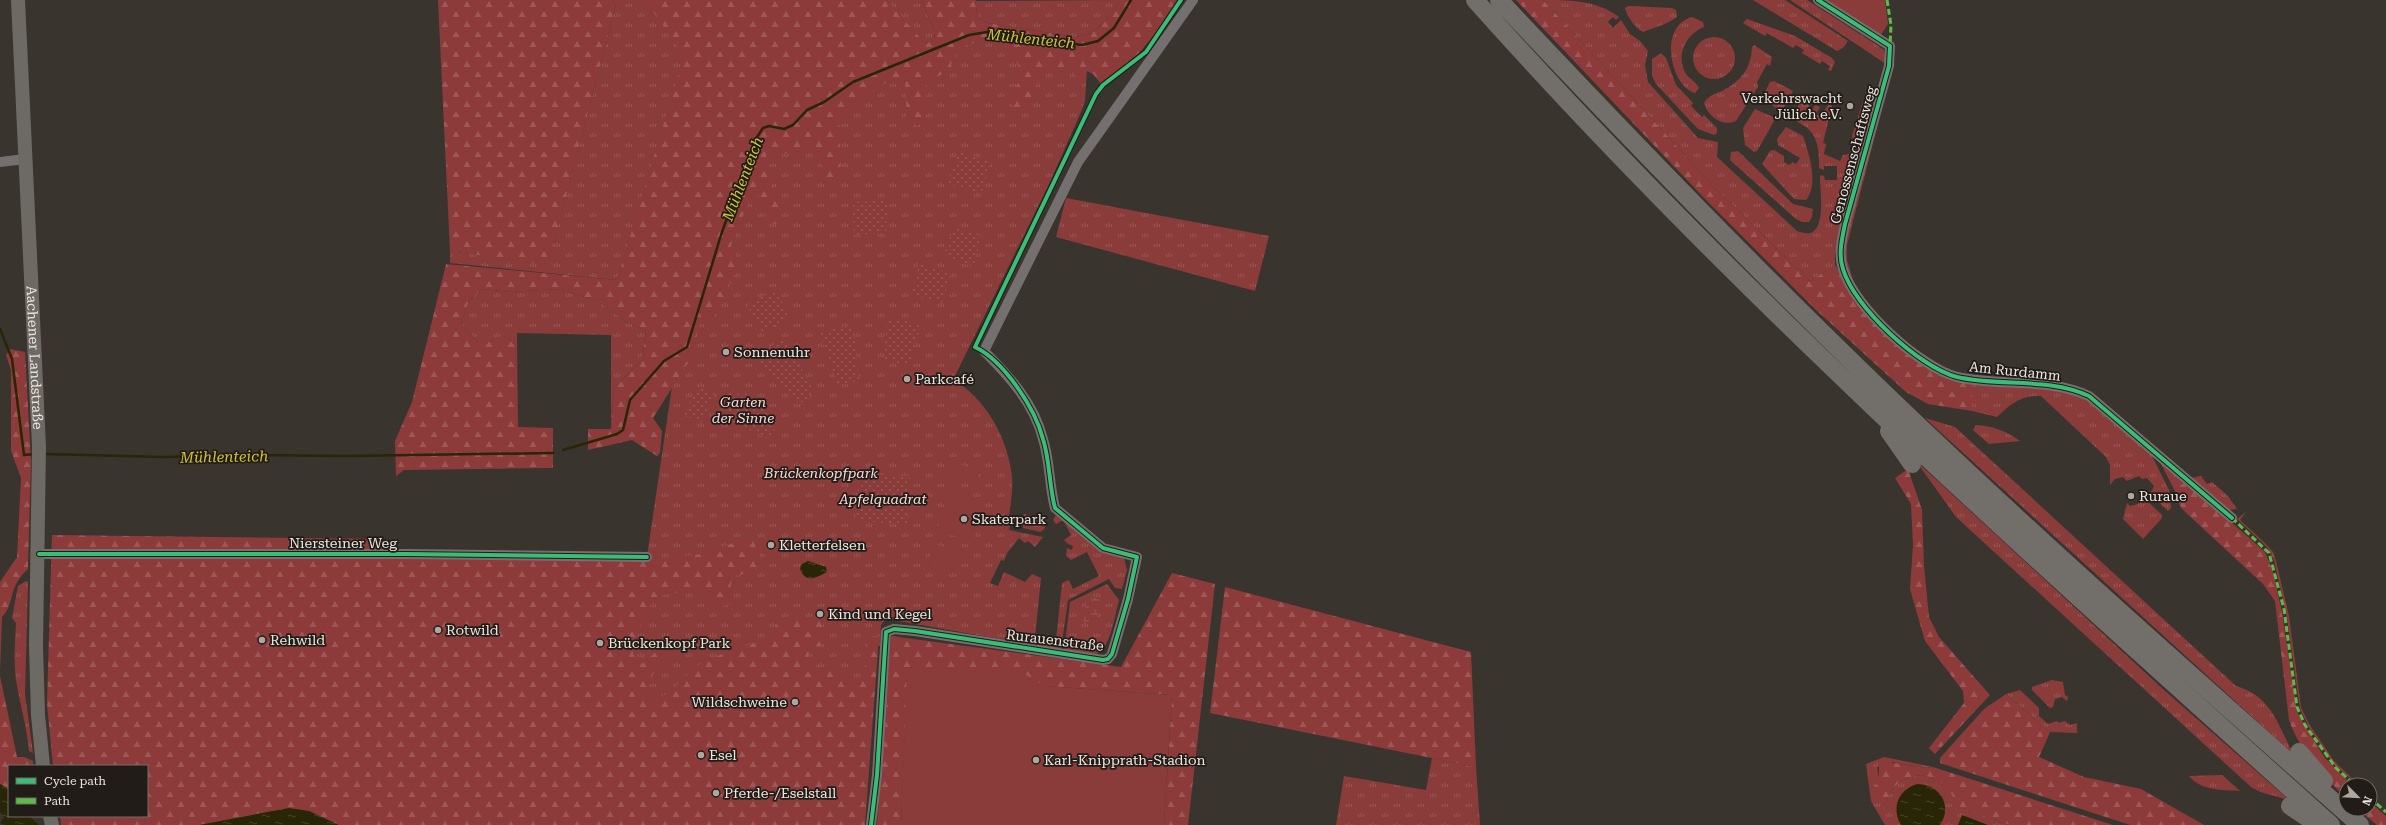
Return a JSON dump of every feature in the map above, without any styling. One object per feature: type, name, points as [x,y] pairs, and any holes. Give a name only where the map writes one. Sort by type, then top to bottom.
[{"type":"highway","points":[[1475,0],[1672,209],[1826,363],[2108,625],[2331,825]]},
{"type":"highway","points":[[1499,0],[1679,188],[1838,349],[2096,591],[2360,825]]},
{"type":"highway","points":[[1838,349],[1921,410]]},
{"type":"highway","points":[[1872,406],[1912,464]]},
{"type":"highway","points":[[2299,752],[2338,798]]},
{"type":"highway","points":[[2290,806],[2319,825]]},
{"type":"highway","points":[[2354,817],[2360,825]]},
{"type":"main road","name":"Aachener Landstraße","points":[[18,0],[39,454],[39,554],[36,646],[38,715],[43,765]]},
{"type":"street","name":"Rurauenstraße","points":[[871,825],[878,775],[878,739],[886,632],[894,629],[915,631],[1103,660],[1112,654],[1128,599],[1137,557],[1102,548],[1055,508],[1043,438],[1030,409],[1012,380],[984,351],[1078,162],[1193,0]]},
{"type":"street","name":"Genossenschaftsweg","points":[[1818,0],[1890,46],[1888,66],[1844,224],[1840,247],[1843,270]]},
{"type":"street","points":[[0,162],[25,159]]},
{"type":"street","name":"Am Rurdamm","points":[[1843,270],[1859,300],[1913,354],[1945,373],[1956,376],[2063,387],[2089,396],[2232,518]]},
{"type":"street","name":"Niersteiner Weg","points":[[39,554],[510,555],[647,557]]},
{"type":"green space","points":[[438,0],[612,0],[616,5],[548,265],[450,251]]},
{"type":"green space","points":[[612,0],[646,0],[686,56],[617,280],[450,263],[450,251],[548,264],[616,5]]},
{"type":"green space","points":[[645,0],[886,0],[925,43],[934,41],[935,32],[921,0],[977,0],[975,1],[978,18],[988,23],[1075,37],[1083,36],[1096,29],[1112,13],[1120,0],[1177,0],[1154,35],[1139,53],[1101,84],[1093,74],[1087,71],[1080,80],[1067,67],[1056,68],[1047,71],[1042,76],[1028,104],[1022,111],[1018,110],[1010,102],[1018,81],[1019,69],[1017,63],[1013,57],[998,43],[988,39],[959,48],[951,64],[952,69],[927,82],[925,122],[916,126],[907,119],[905,84],[885,83],[839,120],[841,176],[834,181],[826,177],[815,150],[766,155],[781,218],[777,224],[769,223],[755,186],[730,248],[738,259],[736,272],[712,321],[700,324],[693,356],[690,362],[685,367],[653,418],[662,431],[660,453],[657,456],[632,440],[588,450],[588,429],[611,429],[614,388],[642,360],[646,331],[627,322],[598,301],[558,289],[511,292],[482,289],[469,301],[461,323],[478,342],[517,342],[518,427],[553,428],[553,468],[404,470],[396,476],[395,441],[412,402],[446,264],[617,280],[684,56]]},
{"type":"green space","points":[[886,0],[921,0],[935,32],[934,41],[924,43]]},
{"type":"green space","points":[[1120,0],[1112,13],[1096,29],[1083,36],[1075,37],[988,23],[978,18],[975,1]]},
{"type":"green space","points":[[1516,0],[1543,0],[1716,189],[1810,281],[1826,271],[1833,276],[1839,272],[1842,280],[1863,309],[1880,328],[1895,341],[1922,357],[1972,381],[1972,411],[1928,404],[1906,392],[1815,309],[1708,202]]},
{"type":"green space","points":[[1543,0],[1563,0],[1592,4],[1602,7],[1619,17],[1616,20],[1613,17],[1608,22],[1613,28],[1621,20],[1630,34],[1640,41],[1648,51],[1645,65],[1648,82],[1698,138],[1718,142],[1717,157],[1797,231],[1810,233],[1815,230],[1818,224],[1821,208],[1821,175],[1824,176],[1825,180],[1837,180],[1837,166],[1824,166],[1824,170],[1819,168],[1818,151],[1814,136],[1806,127],[1792,117],[1802,99],[1811,103],[1808,108],[1812,111],[1815,105],[1820,107],[1816,114],[1820,116],[1829,104],[1832,106],[1823,143],[1826,144],[1824,154],[1840,161],[1843,155],[1849,154],[1854,146],[1852,136],[1863,101],[1872,102],[1840,223],[1835,255],[1835,264],[1839,272],[1833,277],[1826,271],[1810,281],[1716,189]]},
{"type":"green space","points":[[1753,0],[1785,0],[1848,41],[1843,48],[1837,51]]},
{"type":"green space","points":[[1790,0],[1807,0],[1877,45],[1884,50],[1886,64]]},
{"type":"green space","points":[[1826,0],[1885,0],[1888,24],[1881,35]]},
{"type":"green space","points":[[1628,6],[1672,8],[1676,10],[1677,17],[1665,24],[1643,32],[1634,25],[1629,18],[1625,8]]},
{"type":"green space","points":[[1692,17],[1703,22],[1704,27],[1698,30],[1687,40],[1682,53],[1682,60],[1686,74],[1699,88],[1695,93],[1686,88],[1679,79],[1671,56],[1671,43],[1675,32],[1681,23]]},
{"type":"green space","points":[[1747,19],[1795,36],[1832,58],[1835,62],[1831,71],[1828,70],[1830,66],[1822,61],[1820,64],[1802,53],[1804,50],[1796,45],[1793,48],[1767,33],[1765,36],[1743,23]]},
{"type":"green space","name":"Brückenkopfpark","points":[[972,34],[1062,47],[1087,70],[1085,101],[1081,112],[1050,182],[953,380],[964,387],[984,407],[992,418],[1004,444],[1011,470],[1012,481],[1009,516],[1012,517],[1009,530],[1043,537],[1035,547],[1028,541],[1025,543],[1019,538],[1007,553],[1004,561],[1001,560],[990,583],[998,586],[1004,572],[1025,582],[1032,574],[1041,578],[1035,638],[1056,640],[1062,583],[1069,580],[1073,589],[1099,576],[1087,552],[1071,560],[1066,556],[1067,548],[1072,550],[1073,546],[1064,540],[1071,535],[1063,520],[1056,524],[1053,520],[1056,515],[1124,558],[1127,570],[1122,589],[1115,588],[1109,579],[1068,600],[1061,650],[898,621],[903,617],[884,621],[881,625],[880,646],[875,646],[861,825],[71,825],[148,817],[148,766],[645,570],[677,352],[752,132]]},
{"type":"green space","points":[[1710,37],[1718,37],[1726,40],[1732,46],[1735,58],[1732,70],[1726,76],[1718,79],[1710,79],[1702,76],[1696,70],[1693,62],[1693,54],[1696,46],[1702,40]]},
{"type":"green space","points":[[1754,45],[1772,57],[1770,66],[1767,64],[1757,82],[1758,87],[1736,121],[1731,123],[1721,122],[1709,113],[1704,103],[1709,97],[1735,83],[1744,74],[1750,62],[1752,47]]},
{"type":"green space","points":[[1661,53],[1666,58],[1676,85],[1693,103],[1691,106],[1702,117],[1704,115],[1717,128],[1717,133],[1714,135],[1698,129],[1656,84],[1652,76],[1652,59]]},
{"type":"green space","points":[[1774,81],[1793,91],[1785,106],[1779,110],[1762,98],[1770,82]]},
{"type":"green space","points":[[1885,96],[1847,245],[1847,260],[1855,287],[1881,318],[1907,343],[1946,369],[1967,375],[2024,380],[1978,378],[1961,375],[1947,370],[1931,362],[1898,339],[1870,310],[1851,283],[1846,261],[1846,238],[1880,107]]},
{"type":"green space","points":[[1755,109],[1773,117],[1774,121],[1757,151],[1754,152],[1745,145],[1743,128]]},
{"type":"green space","points":[[1786,127],[1803,136],[1808,151],[1812,169],[1812,186],[1806,200],[1794,199],[1762,164],[1770,151],[1774,150],[1784,156],[1784,162],[1789,165],[1793,162],[1796,164],[1800,158],[1778,145],[1777,139]]},
{"type":"green space","points":[[959,151],[991,162],[981,194],[948,184]]},
{"type":"green space","points":[[1738,151],[1793,204],[1813,209],[1812,217],[1809,222],[1802,222],[1796,219],[1730,160],[1731,152]]},
{"type":"green space","points":[[1066,198],[1269,236],[1255,291],[1056,237]]},
{"type":"green space","points":[[887,201],[886,233],[854,235],[853,202]]},
{"type":"green space","points":[[953,228],[982,236],[973,267],[944,256]]},
{"type":"green space","points":[[919,264],[951,273],[942,303],[911,295]]},
{"type":"green space","points":[[482,289],[511,292],[558,289],[598,301],[627,322],[646,331],[642,360],[614,388],[611,430],[611,335],[517,333],[517,342],[478,342],[461,323],[469,301]]},
{"type":"green space","points":[[775,289],[790,316],[763,333],[747,305]]},
{"type":"green space","points":[[887,318],[921,324],[910,365],[884,360]]},
{"type":"green space","points":[[853,324],[859,381],[838,385],[819,333]]},
{"type":"green space","points":[[784,338],[815,393],[798,405],[756,359],[765,351],[766,346],[774,345]]},
{"type":"green space","points":[[10,349],[25,352],[31,461],[28,569],[17,582],[9,606],[2,617],[0,672],[0,582],[17,557],[21,478],[11,451],[11,370],[6,355]]},
{"type":"green space","points":[[1972,381],[2051,387],[2087,397],[2151,454],[2170,492],[2171,508],[2168,511],[2150,494],[2154,486],[2147,478],[2142,479],[2139,476],[2127,481],[2123,477],[2115,479],[2110,485],[2110,465],[2106,457],[2041,396],[2028,397],[2017,401],[1997,417],[1972,411]]},
{"type":"green space","points":[[2036,381],[2065,384],[2079,388],[2097,396],[2191,478],[2201,476],[2207,484],[2212,482],[2228,496],[2237,509],[2229,510],[2220,505],[2093,395],[2078,388],[2062,384]]},
{"type":"green space","points":[[698,385],[715,394],[701,423],[684,415]]},
{"type":"green space","name":"Garten der Sinne","points":[[731,388],[739,395],[742,390],[780,421],[768,439],[725,418],[728,412],[718,408]]},
{"type":"green space","points":[[1925,418],[1955,427],[2236,686],[2258,697],[2272,712],[2293,754]]},
{"type":"green space","points":[[1976,425],[2010,434],[2020,441],[1989,444],[1973,430]]},
{"type":"green space","points":[[1916,461],[2164,690],[2289,800],[2260,792],[2251,787],[1956,517]]},
{"type":"green space","points":[[952,462],[980,470],[975,486],[947,478]]},
{"type":"green space","points":[[2160,462],[2186,482],[2179,490],[2179,499]]},
{"type":"green space","points":[[1908,469],[1922,510],[1924,566],[1929,617],[1939,637],[1990,695],[1935,754],[1929,748],[1964,703],[1963,691],[1925,641],[1910,589],[1913,545],[1911,504],[1895,478]]},
{"type":"green space","name":"Apfelquadrat","points":[[859,473],[910,476],[907,524],[856,521]]},
{"type":"green space","points":[[2186,482],[2265,552],[2273,572],[2282,612],[2297,712],[2324,757],[2344,777],[2338,777],[2338,790],[2306,753],[2289,720],[2275,601],[2263,584],[2182,509],[2179,504],[2179,486]]},
{"type":"green space","name":"Skaterpark","points":[[948,491],[977,498],[981,504],[978,513],[987,516],[986,522],[991,523],[989,530],[984,528],[979,534],[979,531],[973,529],[971,534],[975,535],[973,545],[962,543],[963,538],[937,531]]},
{"type":"green space","points":[[2139,497],[2145,499],[2162,515],[2162,518],[2143,539],[2123,519],[2127,503],[2130,506],[2138,504]]},
{"type":"green space","points":[[2246,512],[2240,520],[2273,552],[2289,616],[2301,707],[2309,724],[2334,761],[2351,777],[2334,765],[2310,729],[2300,709],[2287,618],[2274,560],[2267,547],[2237,519]]},
{"type":"green space","points":[[1024,514],[1044,519],[1045,528],[1041,532],[1023,528]]},
{"type":"green space","points":[[52,535],[383,539],[386,557],[657,560],[701,554],[748,538],[753,540],[764,568],[736,576],[731,584],[730,604],[716,608],[704,588],[661,596],[650,606],[642,622],[633,654],[642,664],[664,645],[673,641],[676,649],[655,670],[647,688],[652,701],[669,693],[695,667],[717,656],[774,636],[777,623],[819,618],[826,638],[820,646],[809,647],[808,658],[819,668],[829,669],[839,676],[859,681],[864,677],[868,637],[879,636],[865,825],[339,825],[289,808],[199,825],[61,825],[60,817],[148,817],[148,765],[53,765],[47,703]]},
{"type":"green space","name":"Kletterfelsen","points":[[777,537],[780,550],[765,553],[763,540]]},
{"type":"green space","points":[[933,544],[963,551],[959,571],[928,564]]},
{"type":"green space","points":[[1172,573],[1215,584],[1188,825],[1164,825],[1172,695],[1045,686],[908,667],[901,825],[877,825],[891,636],[1121,667]]},
{"type":"green space","points":[[26,581],[28,582],[25,694],[33,753],[29,751],[16,678],[16,623],[12,618],[18,586]]},
{"type":"green space","points":[[1107,584],[1119,600],[1112,629],[1106,645],[1098,653],[1094,654],[1064,651],[1070,602]]},
{"type":"green space","points":[[1225,587],[1471,652],[1476,767],[1210,713]]},
{"type":"green space","points":[[1090,598],[1099,598],[1098,615],[1092,624],[1081,620]]},
{"type":"green space","name":"Karl-Knipprath-Stadion","points":[[907,667],[1023,673],[1045,686],[1172,695],[1164,825],[901,825]]},
{"type":"green space","points":[[0,676],[17,757],[24,757],[33,761],[33,765],[8,765],[8,788],[0,784]]},
{"type":"green space","points":[[2052,680],[2063,682],[2065,695],[2068,697],[2067,701],[2062,697],[2055,699],[2053,707],[2050,708],[2032,690],[2032,687]]},
{"type":"green space","points":[[2020,690],[2039,708],[2039,716],[2048,724],[2057,721],[2059,723],[2065,721],[2070,725],[2077,723],[2077,733],[2050,732],[2006,694]]},
{"type":"green space","points":[[2006,694],[2050,732],[2039,757],[2084,777],[2141,789],[2204,825],[2130,825],[1940,763],[1940,758],[1984,709]]},
{"type":"green space","points":[[1884,757],[1933,767],[1926,768],[1892,762],[1877,767],[1879,777],[1874,792],[1885,805],[1891,791],[1900,782],[1911,777],[1922,776],[1934,778],[1944,784],[1952,794],[1957,806],[2010,825],[1885,825],[1871,801],[1866,764]]},
{"type":"green space","points":[[1432,758],[1476,767],[1480,825],[1336,825],[1344,776],[1426,790]]},
{"type":"green space","points":[[1883,761],[1926,768],[1933,767],[2113,825],[2010,825],[1956,806],[1951,794],[1944,784],[1934,778],[1922,776],[1911,777],[1900,782],[1891,791],[1885,805],[1877,802],[1873,792],[1879,777],[1879,762]]},
{"type":"green space","points":[[2222,775],[2240,791],[2220,790],[2206,787],[2200,785],[2189,776]]},
{"type":"green space","points":[[2378,809],[2386,816],[2386,825],[2377,825],[2368,817],[2378,817]]},
{"type":"water","points":[[808,561],[826,567],[827,572],[819,576],[808,578],[802,573],[800,568],[802,564]]},
{"type":"water","points":[[0,784],[8,788],[8,817],[30,817],[39,825],[5,825],[0,823],[4,817],[0,812]]},
{"type":"water","points":[[1917,784],[1932,788],[1942,797],[1945,811],[1944,818],[1940,825],[1901,825],[1897,812],[1898,800],[1905,791]]},
{"type":"water","points":[[289,808],[309,811],[339,825],[199,825]]},
{"type":"water","points":[[1962,815],[1988,825],[1958,825]]},
{"type":"waterway","name":"Mühlenteich","points":[[563,450],[617,434],[623,430],[630,400],[664,361],[687,347],[721,235],[755,140],[763,128],[769,126],[784,129],[793,125],[807,110],[824,102],[853,82],[969,35],[987,32],[1082,45],[1098,41],[1114,28],[1131,0]]},
{"type":"waterway","name":"Mühlenteich","points":[[0,329],[12,359],[24,455],[35,454]]},
{"type":"waterway","name":"Mühlenteich","points":[[44,454],[164,457],[241,455],[346,456],[553,453]]},
{"type":"marked path","points":[[1887,0],[1891,25],[1890,46]]},
{"type":"marked path","points":[[2232,518],[2269,553],[2284,609],[2297,707],[2305,725],[2336,768],[2346,777]]},
{"type":"marked path","points":[[2378,805],[2386,812]]},
{"type":"cycle path","points":[[871,825],[877,775],[886,632],[894,629],[915,631],[1103,660],[1108,659],[1112,654],[1128,599],[1137,557],[1103,548],[1055,508],[1045,447],[1033,414],[1026,400],[1007,374],[997,363],[975,347],[1096,94],[1103,85],[1146,52],[1181,0]]},
{"type":"cycle path","points":[[1818,0],[1890,46],[1889,66],[1845,224],[1841,246],[1843,269],[1849,284],[1860,300],[1890,334],[1925,361],[1942,371],[1957,377],[1974,380],[2057,386],[2089,396],[2232,518]]},
{"type":"cycle path","points":[[39,554],[407,554],[647,557]]},
{"type":"place","name":"Verkehrswacht Jülich e.V.","points":[[1850,106]]},
{"type":"place","name":"Sonnenuhr","points":[[726,352]]},
{"type":"place","name":"Parkcafé","points":[[907,379]]},
{"type":"place","name":"Ruraue","points":[[2131,496]]},
{"type":"place","name":"Skaterpark","points":[[964,519]]},
{"type":"place","name":"Kletterfelsen","points":[[771,545]]},
{"type":"place","name":"Kind und Kegel","points":[[820,614]]},
{"type":"place","name":"Rotwild","points":[[438,630]]},
{"type":"place","name":"Rehwild","points":[[262,640]]},
{"type":"place","name":"Brückenkopf Park","points":[[600,643]]},
{"type":"place","name":"Wildschweine","points":[[795,702]]},
{"type":"place","name":"Esel","points":[[701,755]]},
{"type":"place","name":"Karl-Knipprath-Stadion","points":[[1036,760]]},
{"type":"place","name":"Pferde-/Eselstall","points":[[716,793]]}]
